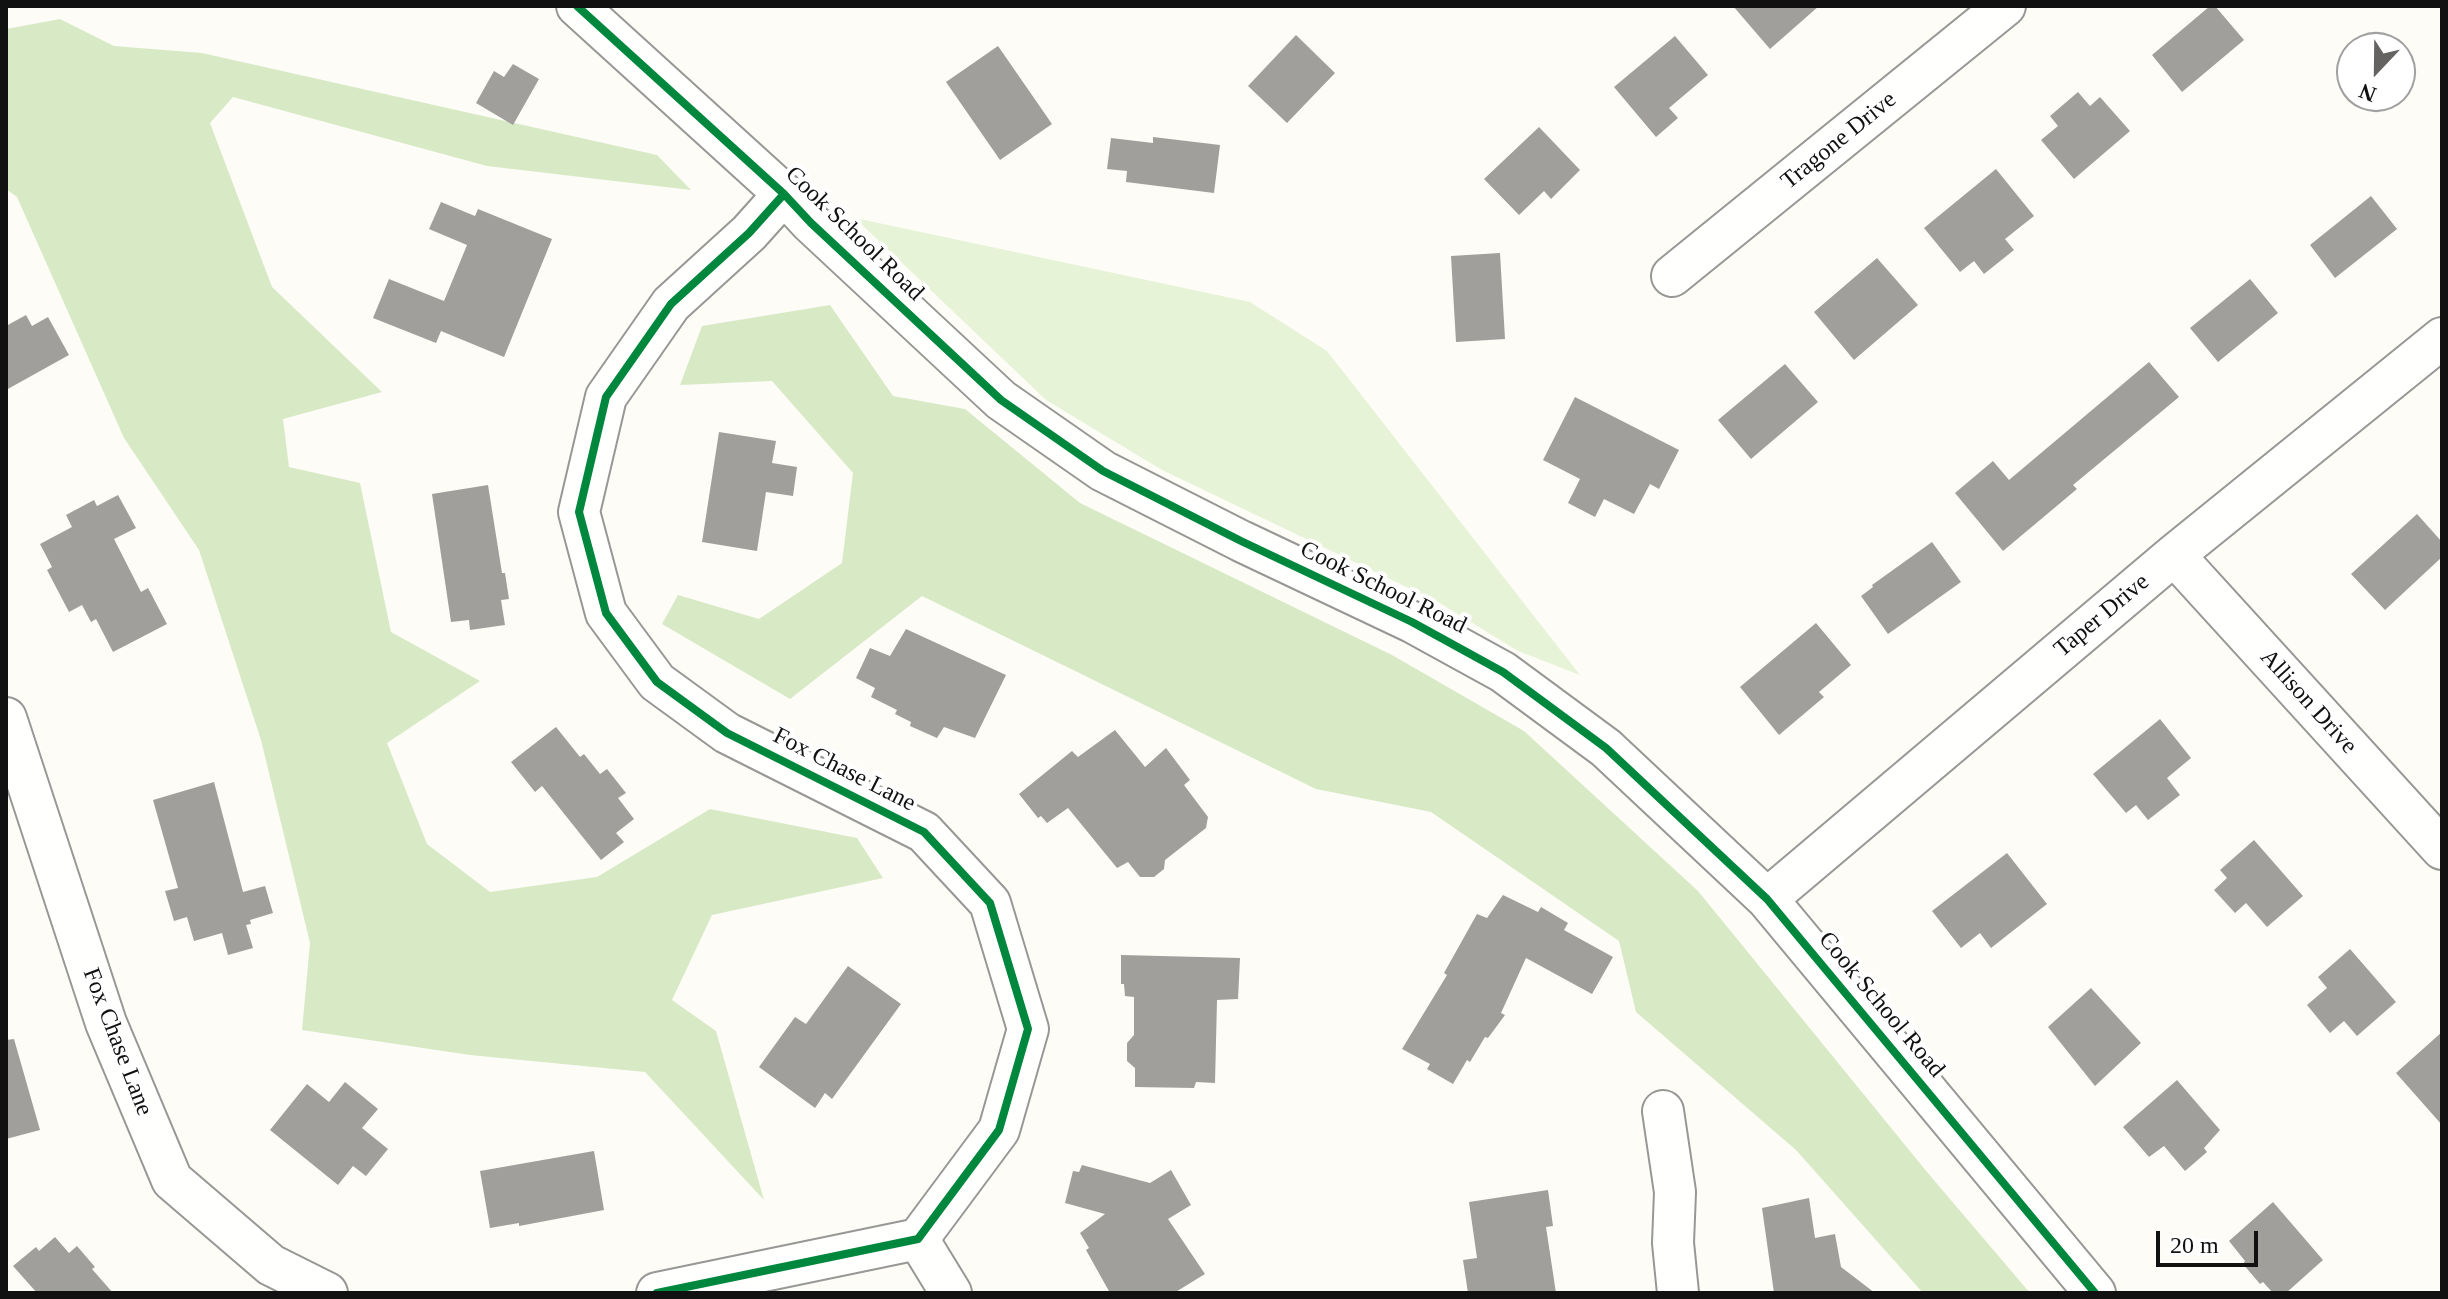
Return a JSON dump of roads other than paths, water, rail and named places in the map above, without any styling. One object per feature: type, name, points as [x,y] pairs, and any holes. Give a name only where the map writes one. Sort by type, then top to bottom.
[{"type":"street","name":"Cook School Road","points":[[577,6],[784,194],[811,223],[1001,400],[1103,471],[1412,622],[1503,672],[1606,748],[1767,899],[2095,1293]]},
{"type":"street","name":"Tragone Drive","points":[[1672,276],[2005,6]]},
{"type":"street","name":"Fox Chase Lane","points":[[784,194],[749,233],[671,304],[606,397],[579,512],[606,613],[657,682],[727,733],[924,832],[990,903],[1028,1029],[999,1130],[918,1239]]},
{"type":"street","name":"Taper Drive","points":[[1767,899],[2174,555],[2442,338]]},
{"type":"street","name":"Allison Drive","points":[[2174,555],[2442,849]]},
{"type":"street","name":"Fox Chase Lane","points":[[6,718],[106,1023],[172,1180],[271,1265],[327,1293]]},
{"type":"street","points":[[1663,1111],[1675,1192],[1673,1243],[1678,1293]]},
{"type":"street","points":[[657,1293],[918,1239],[951,1293]]}]
